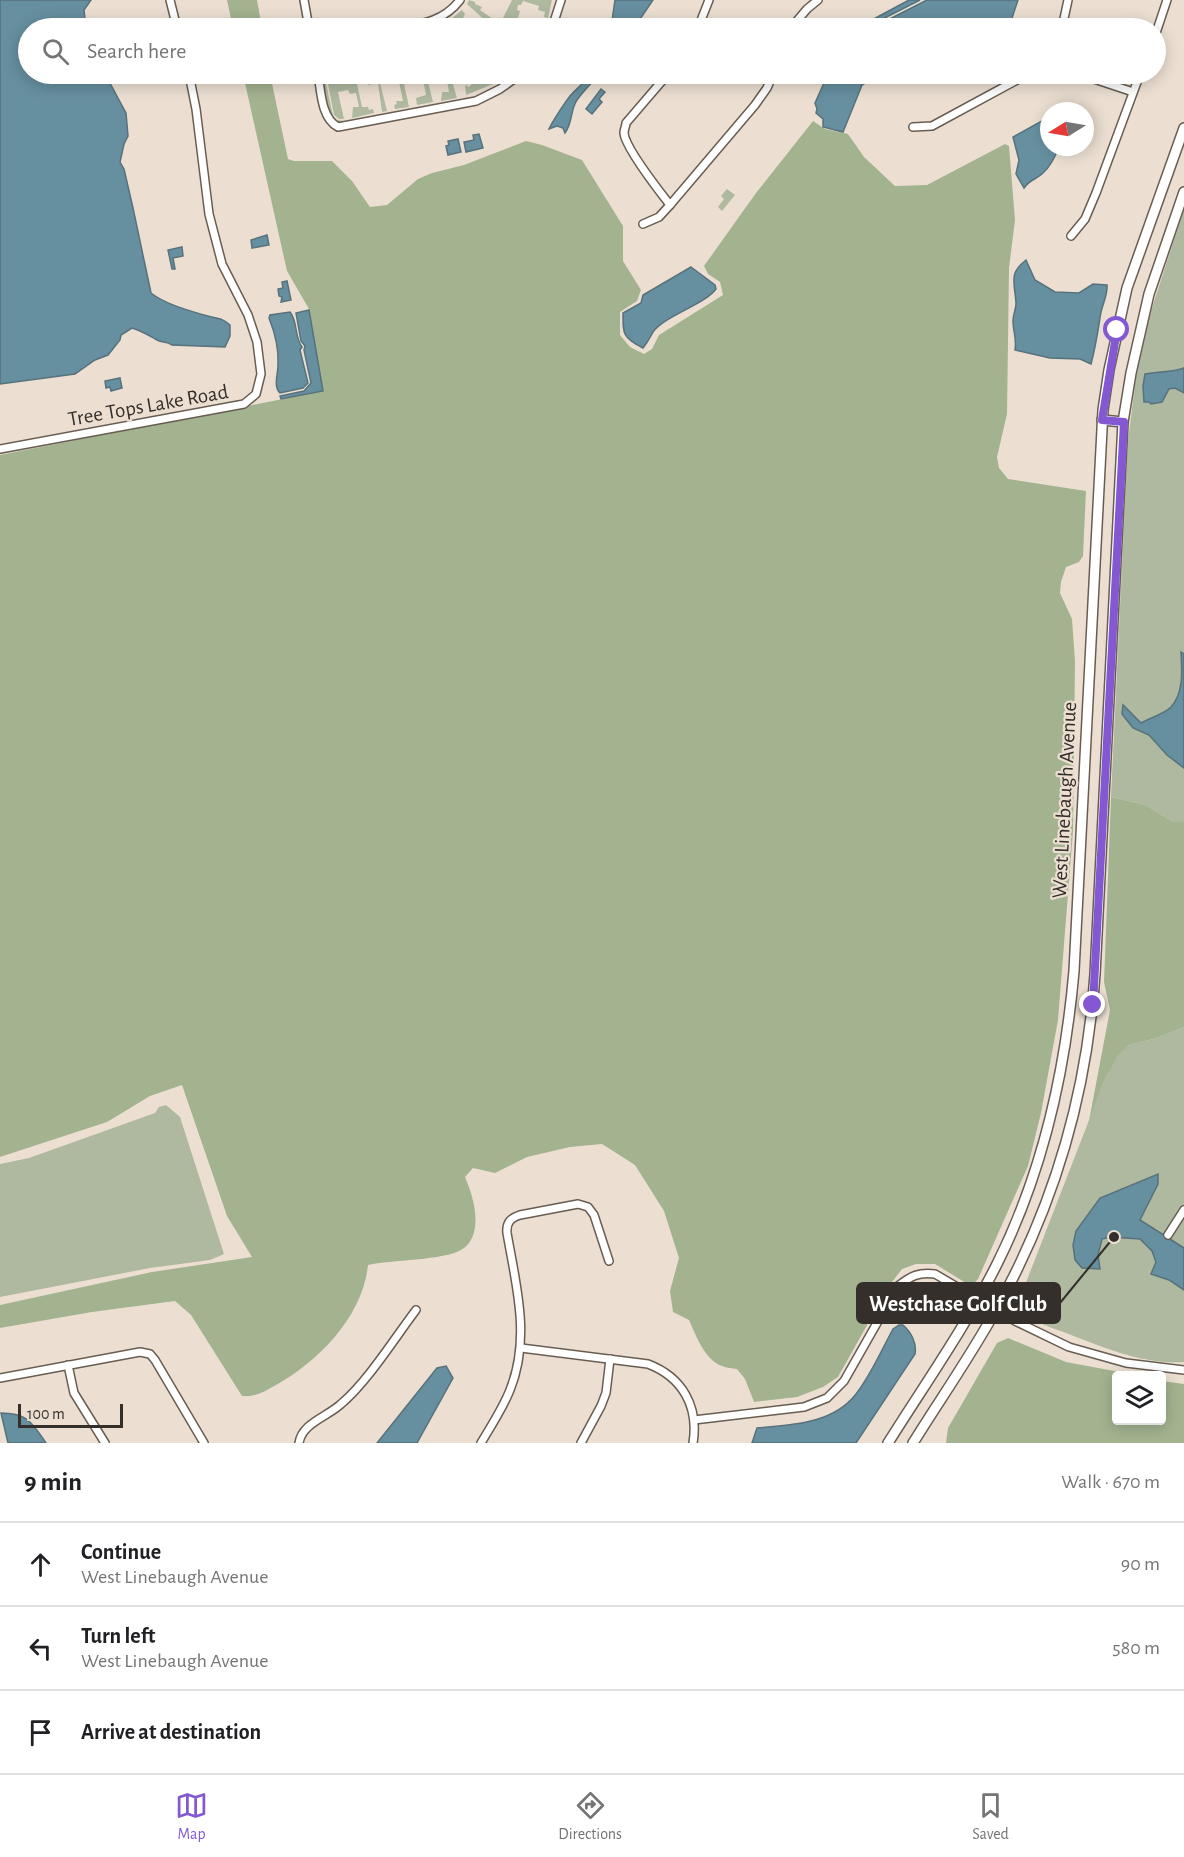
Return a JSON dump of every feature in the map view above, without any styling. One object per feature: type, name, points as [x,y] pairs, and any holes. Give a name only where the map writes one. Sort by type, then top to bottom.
[{"type":"main road","name":"West Linebaugh Avenue","points":[[888,1443],[978,1299],[1013,1230],[1036,1173],[1052,1116],[1066,1046],[1074,971],[1102,420],[1109,370],[1127,288],[1184,128]]},
{"type":"main road","name":"West Linebaugh Avenue","points":[[913,1443],[996,1310],[1032,1238],[1060,1167],[1081,1089],[1095,974],[1124,422],[1131,373],[1146,304],[1160,256],[1184,192]]},
{"type":"main road","points":[[1102,420],[1124,422]]},
{"type":"street","points":[[170,0],[174,18]]},
{"type":"street","points":[[304,0],[307,18]]},
{"type":"street","points":[[441,18],[460,0]]},
{"type":"street","points":[[555,18],[561,0]]},
{"type":"street","points":[[702,18],[710,0]]},
{"type":"street","points":[[799,18],[818,0]]},
{"type":"street","points":[[1064,18],[1068,0]]},
{"type":"street","points":[[1160,18],[1167,0]]},
{"type":"street","name":"Tree Tops Lake Road","points":[[0,449],[244,404],[256,393],[261,374],[257,342],[248,315],[222,264],[209,214],[202,151],[191,84]]},
{"type":"street","points":[[320,84],[326,116],[332,124],[338,127],[476,101],[506,84]]},
{"type":"street","points":[[659,84],[626,123],[624,133],[647,176],[670,205]]},
{"type":"street","points":[[643,224],[659,217],[670,205],[755,105],[767,84]]},
{"type":"street","points":[[913,127],[932,126],[1010,84]]},
{"type":"street","points":[[1109,84],[1133,92]]},
{"type":"street","points":[[1071,236],[1085,219],[1089,210],[1136,84]]},
{"type":"street","points":[[481,1443],[510,1390],[521,1348],[521,1310],[506,1228],[513,1218],[578,1204],[588,1207],[594,1215],[609,1261]]},
{"type":"street","points":[[1168,1235],[1184,1210]]},
{"type":"street","points":[[694,1420],[804,1407],[827,1398],[844,1381],[898,1286],[911,1275],[922,1273],[935,1274],[1015,1321],[1069,1347],[1093,1355],[1147,1366],[1184,1370]]},
{"type":"street","points":[[299,1443],[306,1428],[330,1414],[350,1396],[416,1310]]},
{"type":"street","points":[[521,1348],[648,1364],[668,1375],[678,1382],[692,1406],[693,1443]]},
{"type":"street","points":[[0,1378],[140,1352],[150,1354],[204,1443]]},
{"type":"street","points":[[581,1443],[606,1393],[610,1359]]},
{"type":"street","points":[[68,1365],[74,1393],[105,1443]]},
{"type":"green space","points":[[227,0],[257,0],[260,18],[231,18]]},
{"type":"green space","points":[[469,0],[475,2],[482,7],[480,10],[491,18],[482,18],[467,4]]},
{"type":"green space","points":[[512,0],[552,0],[548,18],[544,17],[545,12],[538,10],[539,6],[523,1],[521,5],[518,5],[517,10],[520,11],[518,18],[503,18]]},
{"type":"green space","points":[[462,10],[465,14],[463,18],[452,18]]},
{"type":"green space","points":[[245,84],[272,84],[288,159],[332,161],[352,181],[370,207],[387,205],[418,179],[432,173],[464,165],[526,141],[582,160],[623,226],[623,261],[641,290],[637,301],[620,312],[620,335],[630,347],[644,354],[652,349],[659,335],[723,295],[720,282],[708,274],[704,266],[756,193],[813,121],[825,129],[848,134],[864,157],[895,186],[927,185],[1005,144],[1009,146],[1015,220],[1009,268],[1007,414],[997,457],[999,468],[1008,479],[1086,491],[1083,556],[1079,562],[1066,567],[1060,593],[1072,619],[1075,661],[1073,831],[1058,1020],[1041,1113],[1028,1166],[978,1279],[973,1284],[966,1283],[935,1264],[916,1264],[902,1269],[889,1286],[838,1377],[823,1387],[797,1397],[754,1402],[745,1379],[737,1369],[722,1366],[711,1359],[702,1347],[689,1320],[673,1312],[670,1291],[679,1258],[664,1211],[635,1165],[602,1144],[570,1147],[527,1157],[495,1173],[473,1168],[465,1177],[472,1195],[475,1216],[473,1236],[468,1244],[461,1250],[443,1256],[368,1265],[358,1302],[336,1335],[323,1350],[292,1375],[256,1395],[242,1396],[191,1315],[175,1301],[0,1328],[0,1305],[152,1272],[252,1257],[227,1216],[182,1085],[150,1096],[107,1122],[0,1157],[0,455],[323,391],[309,309],[287,271]]},
{"type":"green space","points":[[323,84],[326,84],[333,116],[344,123],[337,122],[333,117]]},
{"type":"green space","points":[[328,84],[357,84],[362,107],[373,109],[374,113],[352,118],[353,107],[359,107],[356,93],[350,94],[348,90],[338,92],[344,119],[339,119],[334,115]]},
{"type":"green space","points":[[378,84],[380,84],[387,111],[382,112]]},
{"type":"green space","points":[[399,84],[404,84],[409,107],[395,109],[396,101],[403,101]]},
{"type":"green space","points":[[424,84],[428,84],[433,102],[417,105],[416,98],[426,95]]},
{"type":"green space","points":[[448,84],[453,84],[457,98],[441,101],[442,92],[449,92]]},
{"type":"green space","points":[[472,84],[493,84],[466,95],[465,85],[469,87]]},
{"type":"green space","points":[[727,189],[735,195],[722,211],[718,207],[724,199],[721,196]]},
{"type":"green space","points":[[1184,209],[1184,822],[1173,822],[1146,805],[1111,797],[1128,441],[1136,377],[1151,311]]},
{"type":"green space","points":[[1111,797],[1146,805],[1173,822],[1184,822],[1184,1027],[1157,1038],[1129,1045],[1118,1055],[1105,1079],[1089,1121],[1110,1010],[1104,982]]},
{"type":"green space","points":[[1184,1027],[1184,1362],[1154,1361],[1124,1354],[1046,1326],[1029,1316],[1020,1298],[1105,1079],[1117,1055],[1129,1045],[1157,1038]]},
{"type":"green space","points":[[166,1105],[180,1117],[224,1254],[210,1260],[150,1268],[0,1297],[0,1164],[29,1158],[155,1113],[159,1107]]},
{"type":"green space","points":[[1008,1338],[1066,1362],[1114,1371],[1112,1371],[1112,1425],[1166,1425],[1166,1382],[1184,1384],[1184,1443],[946,1443],[948,1428],[997,1343]]},
{"type":"water","points":[[0,0],[91,0],[84,10],[85,18],[18,18],[18,84],[110,84],[126,113],[128,136],[120,162],[124,169],[151,293],[176,306],[227,322],[230,325],[230,336],[225,347],[172,345],[132,328],[121,335],[120,340],[108,355],[95,360],[75,374],[0,384]]},
{"type":"water","points":[[615,0],[653,0],[641,18],[612,18]]},
{"type":"water","points":[[909,0],[920,0],[885,18],[876,18]]},
{"type":"water","points":[[927,0],[1018,0],[1012,18],[892,18]]},
{"type":"water","points":[[582,84],[590,84],[577,100],[565,133],[563,128],[557,126],[549,129],[567,99]]},
{"type":"water","points":[[824,84],[864,84],[843,132],[823,127],[823,119],[816,113],[815,103]]},
{"type":"water","points":[[601,89],[605,92],[599,99],[602,102],[592,114],[586,109]]},
{"type":"water","points":[[1040,122],[1040,156],[1055,156],[1041,175],[1024,188],[1016,174],[1019,160],[1013,137]]},
{"type":"water","points":[[479,134],[483,148],[466,152],[464,142],[474,140],[473,135]]},
{"type":"water","points":[[458,139],[461,152],[448,155],[446,146],[449,145],[448,141]]},
{"type":"water","points":[[267,235],[269,245],[252,248],[251,240]]},
{"type":"water","points":[[182,247],[183,256],[173,258],[175,269],[172,269],[168,250]]},
{"type":"water","points":[[1026,260],[1035,280],[1055,292],[1079,293],[1093,284],[1107,285],[1091,364],[1080,359],[1050,358],[1015,350],[1014,279],[1020,265]]},
{"type":"water","points":[[691,267],[715,285],[716,289],[703,300],[659,326],[643,348],[631,341],[624,331],[623,313],[641,303],[643,295]]},
{"type":"water","points":[[287,281],[291,300],[281,302],[282,297],[279,296],[278,289],[283,288],[282,282]]},
{"type":"water","points":[[309,310],[323,391],[281,399],[280,396],[304,391],[311,383],[305,346],[301,341],[296,313]]},
{"type":"water","points":[[290,312],[302,347],[300,350],[308,383],[303,388],[280,393],[276,384],[277,347],[269,318],[270,315]]},
{"type":"water","points":[[1184,368],[1184,393],[1175,388],[1169,389],[1162,402],[1151,404],[1144,402],[1145,374]]},
{"type":"water","points":[[120,378],[122,388],[111,391],[110,387],[106,388],[105,381]]},
{"type":"water","points":[[1181,652],[1184,654],[1184,768],[1167,755],[1149,735],[1133,728],[1122,714],[1123,705],[1141,723],[1171,707],[1180,688]]},
{"type":"water","points":[[1158,1174],[1158,1184],[1140,1220],[1184,1248],[1184,1290],[1169,1280],[1151,1274],[1156,1262],[1152,1251],[1140,1239],[1110,1237],[1102,1239],[1098,1255],[1100,1269],[1082,1268],[1075,1260],[1073,1245],[1076,1231],[1100,1198]]},
{"type":"water","points":[[903,1325],[911,1334],[915,1354],[856,1443],[752,1443],[757,1428],[811,1421],[836,1412],[847,1404],[871,1371],[893,1329]]},
{"type":"water","points":[[446,1366],[453,1378],[417,1443],[377,1443],[437,1368]]},
{"type":"water","points":[[1,1413],[10,1413],[28,1420],[46,1443],[8,1443]]},
{"type":"place","name":"Westchase Golf Club","points":[[1114,1237]]},
{"type":"route","points":[[1093,1005],[1124,422],[1102,420],[1117,330]]}]
